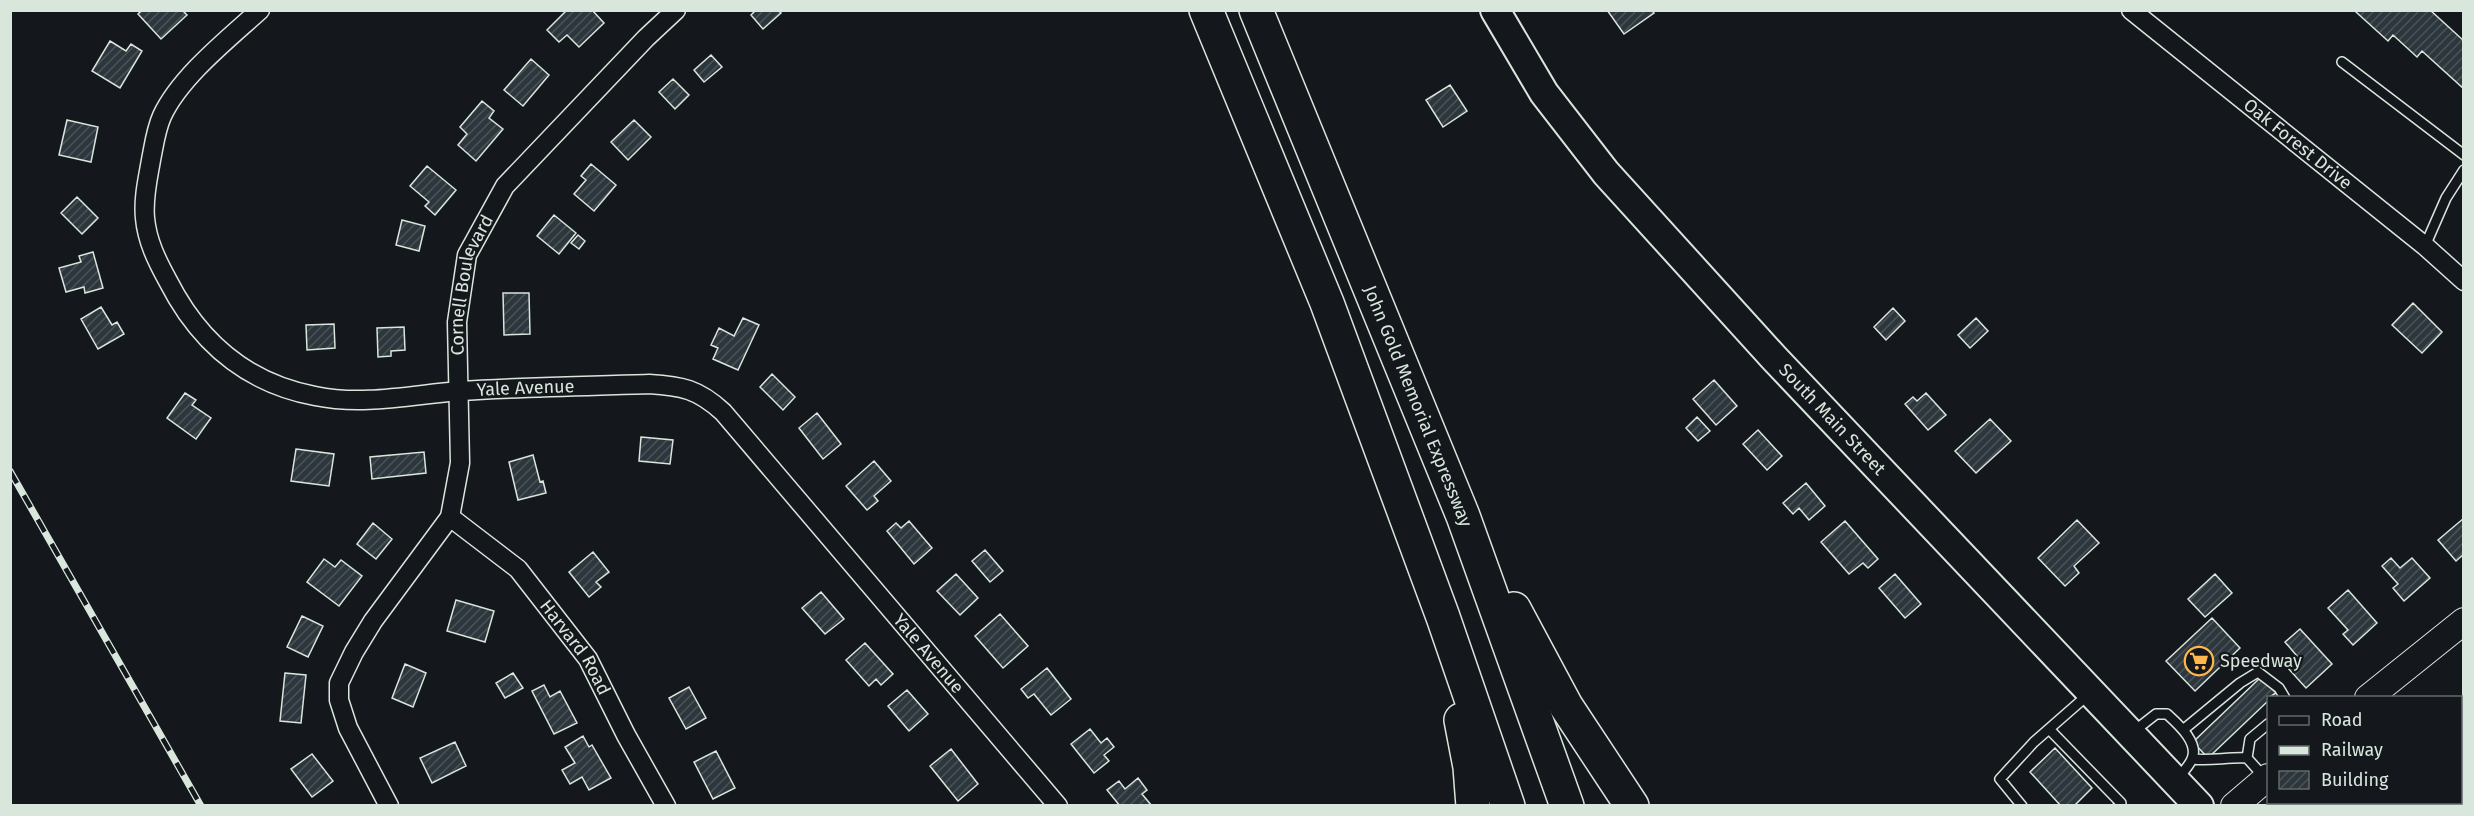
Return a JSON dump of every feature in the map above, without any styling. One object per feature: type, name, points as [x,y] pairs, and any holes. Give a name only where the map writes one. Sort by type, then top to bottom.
[{"type":"highway","points":[[1206,10],[1327,303],[1443,617],[1508,806]]},
{"type":"highway","name":"John Gold Memorial Expressway","points":[[1256,10],[1463,516],[1567,806]]},
{"type":"highway","points":[[1463,516],[1566,706],[1632,806]]},
{"type":"highway","points":[[1443,617],[1470,767],[1473,806]]},
{"type":"main road","name":"South Main Street","points":[[1495,10],[1544,93],[1606,173],[1775,359],[2199,806]]},
{"type":"main road","points":[[2370,696],[2463,621]]},
{"type":"main road","points":[[2234,806],[2267,781]]},
{"type":"street","name":"Yale Avenue","points":[[260,10],[211,54],[169,102],[161,117],[146,189],[145,217],[148,234],[162,270],[183,308],[211,344],[255,376],[288,390],[342,400],[387,399],[458,392],[649,384],[676,385],[694,390],[723,412],[1058,806]]},
{"type":"street","name":"Cornell Boulevard","points":[[389,806],[348,728],[339,700],[339,683],[373,621],[450,517],[460,463],[457,322],[467,255],[505,186],[646,38],[676,10]]},
{"type":"street","name":"Oak Forest Drive","points":[[2131,10],[2426,246],[2463,281]]},
{"type":"street","name":"Harvard Road","points":[[450,517],[518,569],[588,659],[626,735],[666,806]]},
{"type":"lane","points":[[2342,62],[2463,155]]},
{"type":"lane","points":[[2426,246],[2446,198],[2463,170]]},
{"type":"lane","points":[[2183,730],[2240,683],[2258,672],[2279,687],[2284,696]]},
{"type":"lane","points":[[2022,806],[2000,779],[2049,729],[2092,692]]},
{"type":"lane","points":[[2131,734],[2156,714],[2166,714],[2183,730],[2194,748],[2193,759],[2175,782]]},
{"type":"lane","points":[[2247,758],[2250,739],[2267,725]]},
{"type":"lane","points":[[2049,729],[2121,803],[2118,806]]},
{"type":"lane","points":[[2193,759],[2209,761],[2227,757],[2247,758],[2267,779]]},
{"type":"building","points":[[142,10],[182,10],[187,15],[161,39],[138,14]]},
{"type":"building","points":[[567,10],[592,10],[604,23],[579,47],[567,35],[559,42],[547,30]]},
{"type":"building","points":[[756,10],[778,10],[781,13],[763,29],[751,15]]},
{"type":"building","points":[[1607,10],[1652,10],[1654,13],[1624,34]]},
{"type":"building","points":[[2358,10],[2430,10],[2464,41],[2464,89],[2422,51],[2417,57],[2393,35],[2388,41],[2356,12]]},
{"type":"building","points":[[110,41],[126,51],[131,44],[142,51],[120,88],[92,71]]},
{"type":"building","points":[[711,55],[722,67],[704,82],[694,70]]},
{"type":"building","points":[[531,59],[549,75],[523,106],[504,90]]},
{"type":"building","points":[[673,79],[689,95],[675,109],[659,92]]},
{"type":"building","points":[[1450,85],[1467,111],[1443,127],[1426,100]]},
{"type":"building","points":[[482,101],[494,111],[489,118],[503,129],[476,161],[458,145],[467,134],[460,127]]},
{"type":"building","points":[[67,120],[98,127],[91,162],[59,155]]},
{"type":"building","points":[[634,120],[651,137],[628,160],[611,142]]},
{"type":"building","points":[[591,164],[616,185],[594,211],[574,194],[586,180],[581,176]]},
{"type":"building","points":[[427,166],[456,190],[435,215],[425,206],[429,202],[410,186]]},
{"type":"building","points":[[77,197],[98,218],[82,234],[61,213]]},
{"type":"building","points":[[554,215],[576,233],[559,254],[537,236]]},
{"type":"building","points":[[402,220],[425,226],[419,251],[396,245]]},
{"type":"building","points":[[578,235],[585,241],[579,249],[571,243]]},
{"type":"building","points":[[93,252],[103,288],[85,293],[84,287],[66,292],[59,268],[81,262],[79,256]]},
{"type":"building","points":[[503,293],[529,293],[530,334],[504,335]]},
{"type":"building","points":[[2413,303],[2442,332],[2422,353],[2392,325]]},
{"type":"building","points":[[101,307],[112,325],[117,322],[124,334],[98,349],[81,319]]},
{"type":"building","points":[[1893,308],[1905,321],[1886,340],[1874,327]]},
{"type":"building","points":[[743,318],[759,325],[738,370],[713,359],[718,348],[711,345],[719,328],[734,336]]},
{"type":"building","points":[[1976,318],[1988,331],[1970,348],[1958,335]]},
{"type":"building","points":[[334,324],[335,348],[307,350],[306,325]]},
{"type":"building","points":[[404,327],[405,350],[391,351],[391,356],[378,357],[377,328]]},
{"type":"building","points":[[772,374],[795,397],[783,410],[760,387]]},
{"type":"building","points":[[1714,380],[1737,406],[1716,425],[1693,399]]},
{"type":"building","points":[[185,393],[196,400],[192,405],[211,418],[196,439],[167,418]]},
{"type":"building","points":[[1926,393],[1946,415],[1928,430],[1905,404],[1913,397],[1917,401]]},
{"type":"building","points":[[817,413],[841,444],[823,459],[799,428]]},
{"type":"building","points":[[1697,417],[1710,431],[1698,441],[1686,428]]},
{"type":"building","points":[[1990,419],[2011,441],[1976,473],[1955,451]]},
{"type":"building","points":[[1758,430],[1782,456],[1767,470],[1743,444]]},
{"type":"building","points":[[641,437],[673,440],[670,464],[639,461]]},
{"type":"building","points":[[296,449],[334,454],[329,486],[291,481]]},
{"type":"building","points":[[424,452],[426,473],[372,479],[370,457]]},
{"type":"building","points":[[533,455],[540,482],[543,481],[546,493],[518,500],[509,462]]},
{"type":"building","points":[[874,461],[891,481],[874,496],[878,501],[867,510],[846,486]]},
{"type":"building","points":[[1806,483],[1825,506],[1809,520],[1799,508],[1793,514],[1783,503]]},
{"type":"building","points":[[2464,518],[2464,554],[2456,561],[2438,540]]},
{"type":"building","points":[[2077,520],[2099,543],[2074,566],[2079,573],[2065,586],[2038,558]]},
{"type":"building","points":[[909,521],[932,548],[914,564],[887,531],[896,523],[901,528]]},
{"type":"building","points":[[1845,521],[1878,559],[1868,568],[1863,563],[1849,574],[1821,542]]},
{"type":"building","points":[[373,523],[392,539],[376,559],[357,544]]},
{"type":"building","points":[[985,550],[1003,571],[990,582],[972,561]]},
{"type":"building","points":[[593,552],[609,572],[596,582],[601,587],[589,597],[569,572]]},
{"type":"building","points":[[2391,558],[2400,568],[2412,558],[2430,578],[2404,601],[2393,588],[2398,584],[2382,566]]},
{"type":"building","points":[[324,559],[335,567],[341,560],[362,576],[339,606],[307,582]]},
{"type":"building","points":[[956,574],[978,598],[960,615],[937,591]]},
{"type":"building","points":[[1895,574],[1921,604],[1905,618],[1879,588]]},
{"type":"building","points":[[2215,574],[2232,593],[2205,617],[2188,599]]},
{"type":"building","points":[[2348,590],[2377,623],[2353,645],[2343,634],[2348,630],[2328,608]]},
{"type":"building","points":[[821,592],[844,619],[825,634],[802,608]]},
{"type":"building","points":[[456,600],[494,611],[485,642],[447,631]]},
{"type":"building","points":[[1000,614],[1028,646],[1003,668],[975,636]]},
{"type":"building","points":[[302,616],[323,626],[308,657],[287,647]]},
{"type":"building","points":[[2212,618],[2240,648],[2195,691],[2166,661]]},
{"type":"building","points":[[2300,629],[2332,664],[2306,688],[2286,666],[2297,656],[2285,642]]},
{"type":"building","points":[[865,643],[893,674],[881,685],[876,679],[869,686],[846,660]]},
{"type":"building","points":[[405,664],[426,673],[413,707],[392,698]]},
{"type":"building","points":[[1047,668],[1071,699],[1051,715],[1034,694],[1028,698],[1021,689]]},
{"type":"building","points":[[285,673],[306,675],[301,723],[280,721]]},
{"type":"building","points":[[513,673],[523,688],[505,698],[496,683]]},
{"type":"building","points":[[2261,677],[2276,693],[2267,696],[2267,702],[2208,758],[2193,742]]},
{"type":"building","points":[[544,685],[550,697],[560,691],[577,723],[554,734],[532,691]]},
{"type":"building","points":[[689,687],[706,718],[686,729],[669,698]]},
{"type":"building","points":[[907,690],[928,714],[909,731],[888,706]]},
{"type":"building","points":[[1090,729],[1101,743],[1107,738],[1114,747],[1104,755],[1109,761],[1094,773],[1071,744]]},
{"type":"building","points":[[583,736],[589,747],[592,745],[611,778],[589,790],[582,777],[570,784],[562,770],[575,763],[565,747]]},
{"type":"building","points":[[455,742],[466,766],[432,783],[420,758]]},
{"type":"building","points":[[2055,748],[2092,788],[2074,806],[2061,806],[2030,772]]},
{"type":"building","points":[[951,749],[978,784],[958,801],[930,766]]},
{"type":"building","points":[[716,751],[735,788],[713,799],[694,762]]},
{"type":"building","points":[[312,754],[333,781],[312,797],[291,769]]},
{"type":"building","points":[[1138,778],[1147,790],[1142,794],[1152,806],[1120,806],[1107,790],[1119,781],[1125,789]]},
{"type":"building","points":[[2310,804],[2334,804],[2333,806],[2311,806]]},
{"type":"building","points":[[2372,804],[2399,804],[2399,806],[2372,806]]},
{"type":"railway","points":[[10,471],[201,806]]},
{"type":"place","name":"Speedway","points":[[2199,661]]}]
